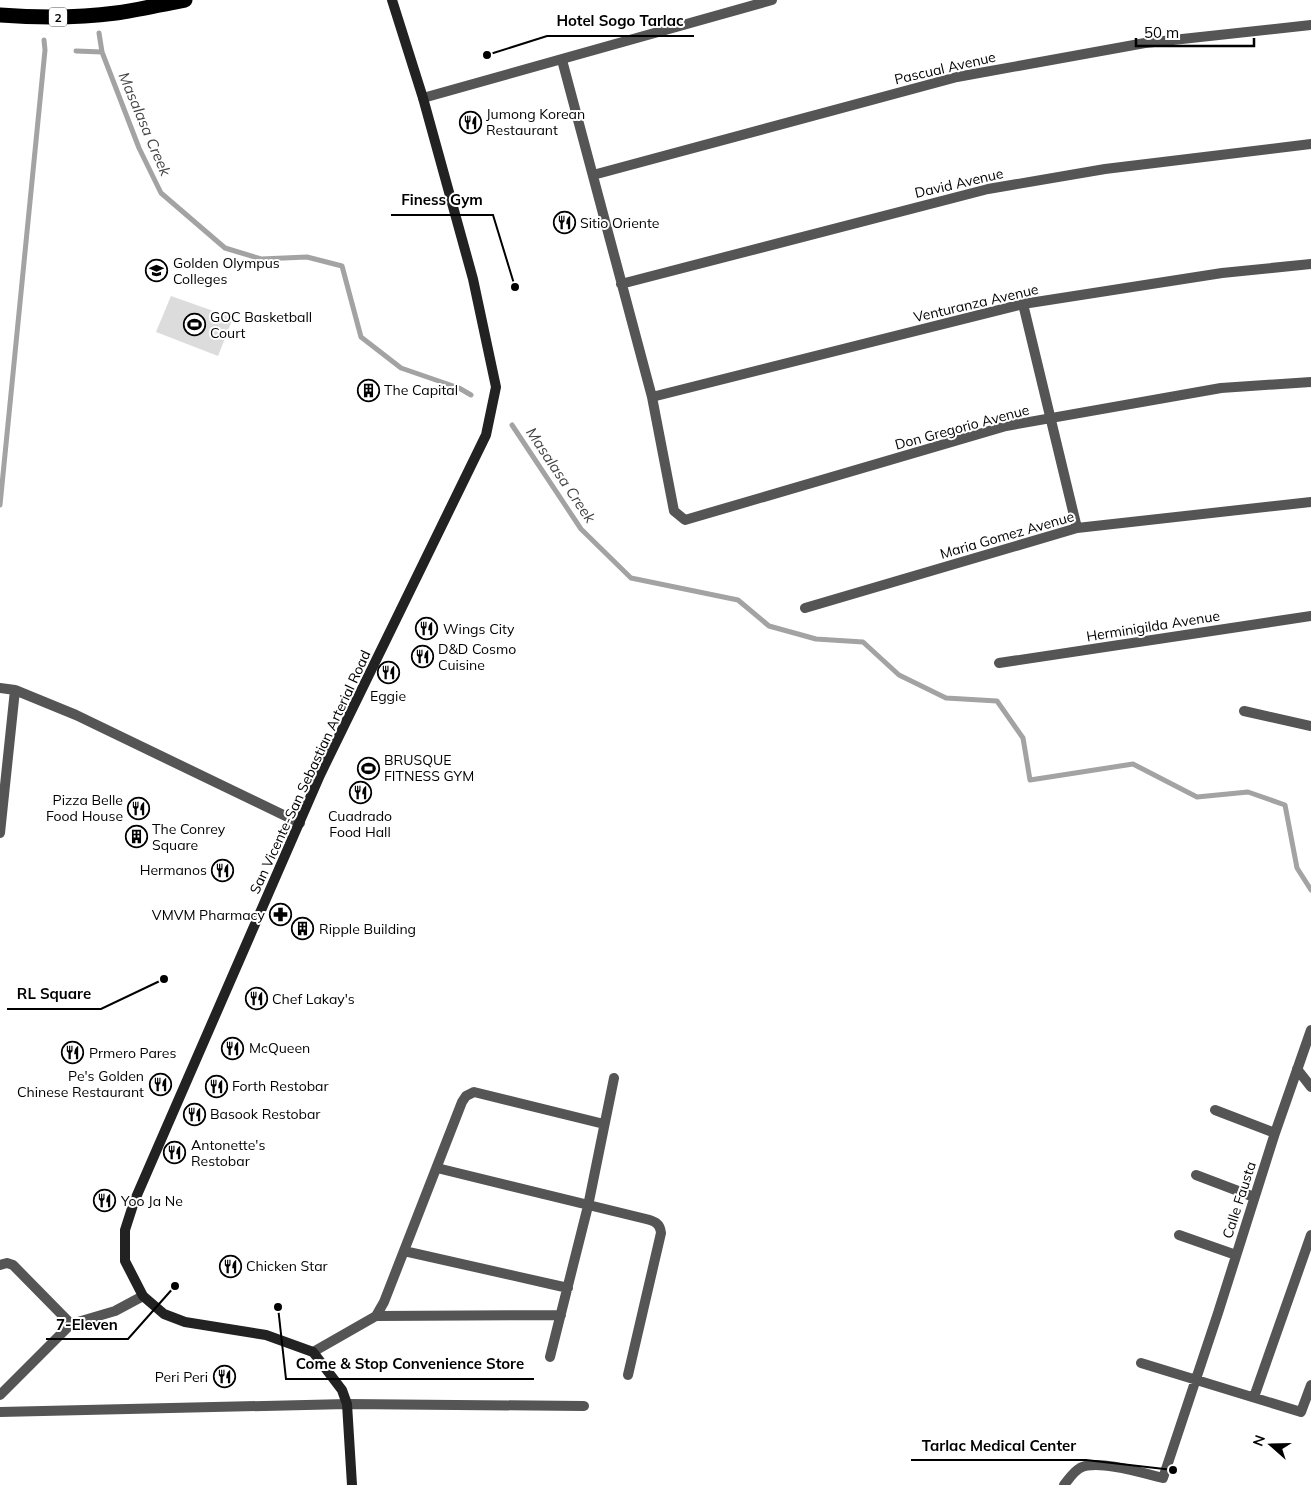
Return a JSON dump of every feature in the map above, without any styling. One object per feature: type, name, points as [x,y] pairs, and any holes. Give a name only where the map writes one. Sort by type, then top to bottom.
[{"type":"highway","name":"2","points":[[0,15],[25,17],[84,16],[117,13],[185,0]]},
{"type":"street","name":"San Vicente-San Sebastian Arterial Road","points":[[314,1352],[266,1335],[185,1322],[164,1314],[143,1296],[125,1261],[125,1230],[134,1202],[320,776],[486,435],[496,387],[474,279],[423,98],[392,0]]},
{"type":"street","points":[[423,98],[772,0]]},
{"type":"street","name":"Pascual Avenue","points":[[593,174],[957,77],[1145,43],[1311,25]]},
{"type":"street","points":[[562,60],[652,397]]},
{"type":"street","name":"David Avenue","points":[[621,284],[988,189],[1105,169],[1311,144]]},
{"type":"street","name":"Venturanza Avenue","points":[[652,397],[1023,304],[1222,273],[1311,264]]},
{"type":"street","points":[[1023,304],[1077,528]]},
{"type":"street","name":"Don Gregorio Avenue","points":[[652,397],[674,511],[685,520],[1006,426],[1220,388],[1311,382]]},
{"type":"street","name":"Maria Gomez Avenue","points":[[805,608],[1077,528],[1311,502]]},
{"type":"street","name":"Herminigilda Avenue","points":[[999,663],[1311,616]]},
{"type":"street","points":[[0,834],[7,689],[76,715],[300,823]]},
{"type":"street","points":[[1244,711],[1311,726]]},
{"type":"street","name":"Calle Fausta","points":[[1064,1485],[1072,1474],[1081,1468],[1097,1464],[1163,1478],[1275,1133],[1311,1030]]},
{"type":"street","points":[[1297,1068],[1311,1088]]},
{"type":"street","points":[[550,1357],[588,1206],[614,1078]]},
{"type":"street","points":[[376,1316],[384,1302],[466,1096],[474,1092],[604,1124]]},
{"type":"street","points":[[1215,1110],[1275,1133]]},
{"type":"street","points":[[437,1168],[654,1221],[660,1226],[662,1233],[628,1375]]},
{"type":"street","points":[[1196,1175],[1254,1198]]},
{"type":"street","points":[[1179,1235],[1236,1255]]},
{"type":"street","points":[[1254,1396],[1311,1235]]},
{"type":"street","points":[[404,1251],[568,1288]]},
{"type":"street","points":[[0,1265],[7,1262],[13,1265],[71,1324]]},
{"type":"street","points":[[0,1395],[71,1324],[115,1310],[143,1296]]},
{"type":"street","points":[[352,1485],[347,1404],[342,1390],[314,1352],[376,1316],[561,1315]]},
{"type":"street","points":[[1140,1363],[1254,1396],[1300,1412],[1311,1384]]},
{"type":"street","points":[[0,1412],[347,1404],[584,1406]]},
{"type":"shaded area","name":"GOC Basketball Court","points":[[171,296],[233,318],[218,356],[156,332]]},
{"type":"waterway","name":"Masalasa Creek","points":[[99,33],[102,52],[139,148],[161,193],[225,248],[261,259],[307,257],[342,266],[361,337],[401,368],[459,388],[471,395]]},
{"type":"waterway","points":[[0,505],[45,50],[44,40]]},
{"type":"waterway","points":[[76,51],[102,52]]},
{"type":"waterway","name":"Masalasa Creek","points":[[512,425],[581,529],[631,578],[738,600],[769,626],[816,639],[863,642],[899,675],[946,698],[997,701],[1023,738],[1030,780],[1133,764],[1197,797],[1248,792],[1285,805],[1297,868],[1311,890]]},
{"type":"place","name":"Hotel Sogo Tarlac","points":[[487,55]]},
{"type":"place","name":"Jumong Korean Restaurant","points":[[470,122]]},
{"type":"place","name":"Sitio Oriente","points":[[564,223]]},
{"type":"place","name":"Golden Olympus Colleges","points":[[157,271]]},
{"type":"place","name":"Finess Gym","points":[[515,287]]},
{"type":"place","name":"GOC Basketball Court","points":[[194,325]]},
{"type":"place","name":"The Capital","points":[[368,390]]},
{"type":"place","name":"Wings City","points":[[427,629]]},
{"type":"place","name":"D&D Cosmo Cuisine","points":[[422,657]]},
{"type":"place","name":"Eggie","points":[[388,673]]},
{"type":"place","name":"BRUSQUE FITNESS GYM","points":[[368,768]]},
{"type":"place","name":"Cuadrado Food Hall","points":[[360,793]]},
{"type":"place","name":"Pizza Belle Food House","points":[[139,808]]},
{"type":"place","name":"The Conrey Square","points":[[136,837]]},
{"type":"place","name":"Hermanos","points":[[223,870]]},
{"type":"place","name":"VMVM Pharmacy","points":[[281,915]]},
{"type":"place","name":"Ripple Building","points":[[303,929]]},
{"type":"place","name":"RL Square","points":[[164,979]]},
{"type":"place","name":"Chef Lakay's","points":[[256,999]]},
{"type":"place","name":"McQueen","points":[[233,1048]]},
{"type":"place","name":"Prmero Pares","points":[[73,1053]]},
{"type":"place","name":"Pe's Golden Chinese Restaurant","points":[[160,1084]]},
{"type":"place","name":"Forth Restobar","points":[[216,1086]]},
{"type":"place","name":"Basook Restobar","points":[[194,1114]]},
{"type":"place","name":"Antonette's Restobar","points":[[175,1153]]},
{"type":"place","name":"Yoo Ja Ne","points":[[105,1201]]},
{"type":"place","name":"Chicken Star","points":[[230,1266]]},
{"type":"place","name":"7-Eleven","points":[[175,1286]]},
{"type":"place","name":"Come & Stop Convenience Store","points":[[278,1307]]},
{"type":"place","name":"Peri Peri","points":[[224,1377]]},
{"type":"place","name":"Tarlac Medical Center","points":[[1173,1470]]}]
